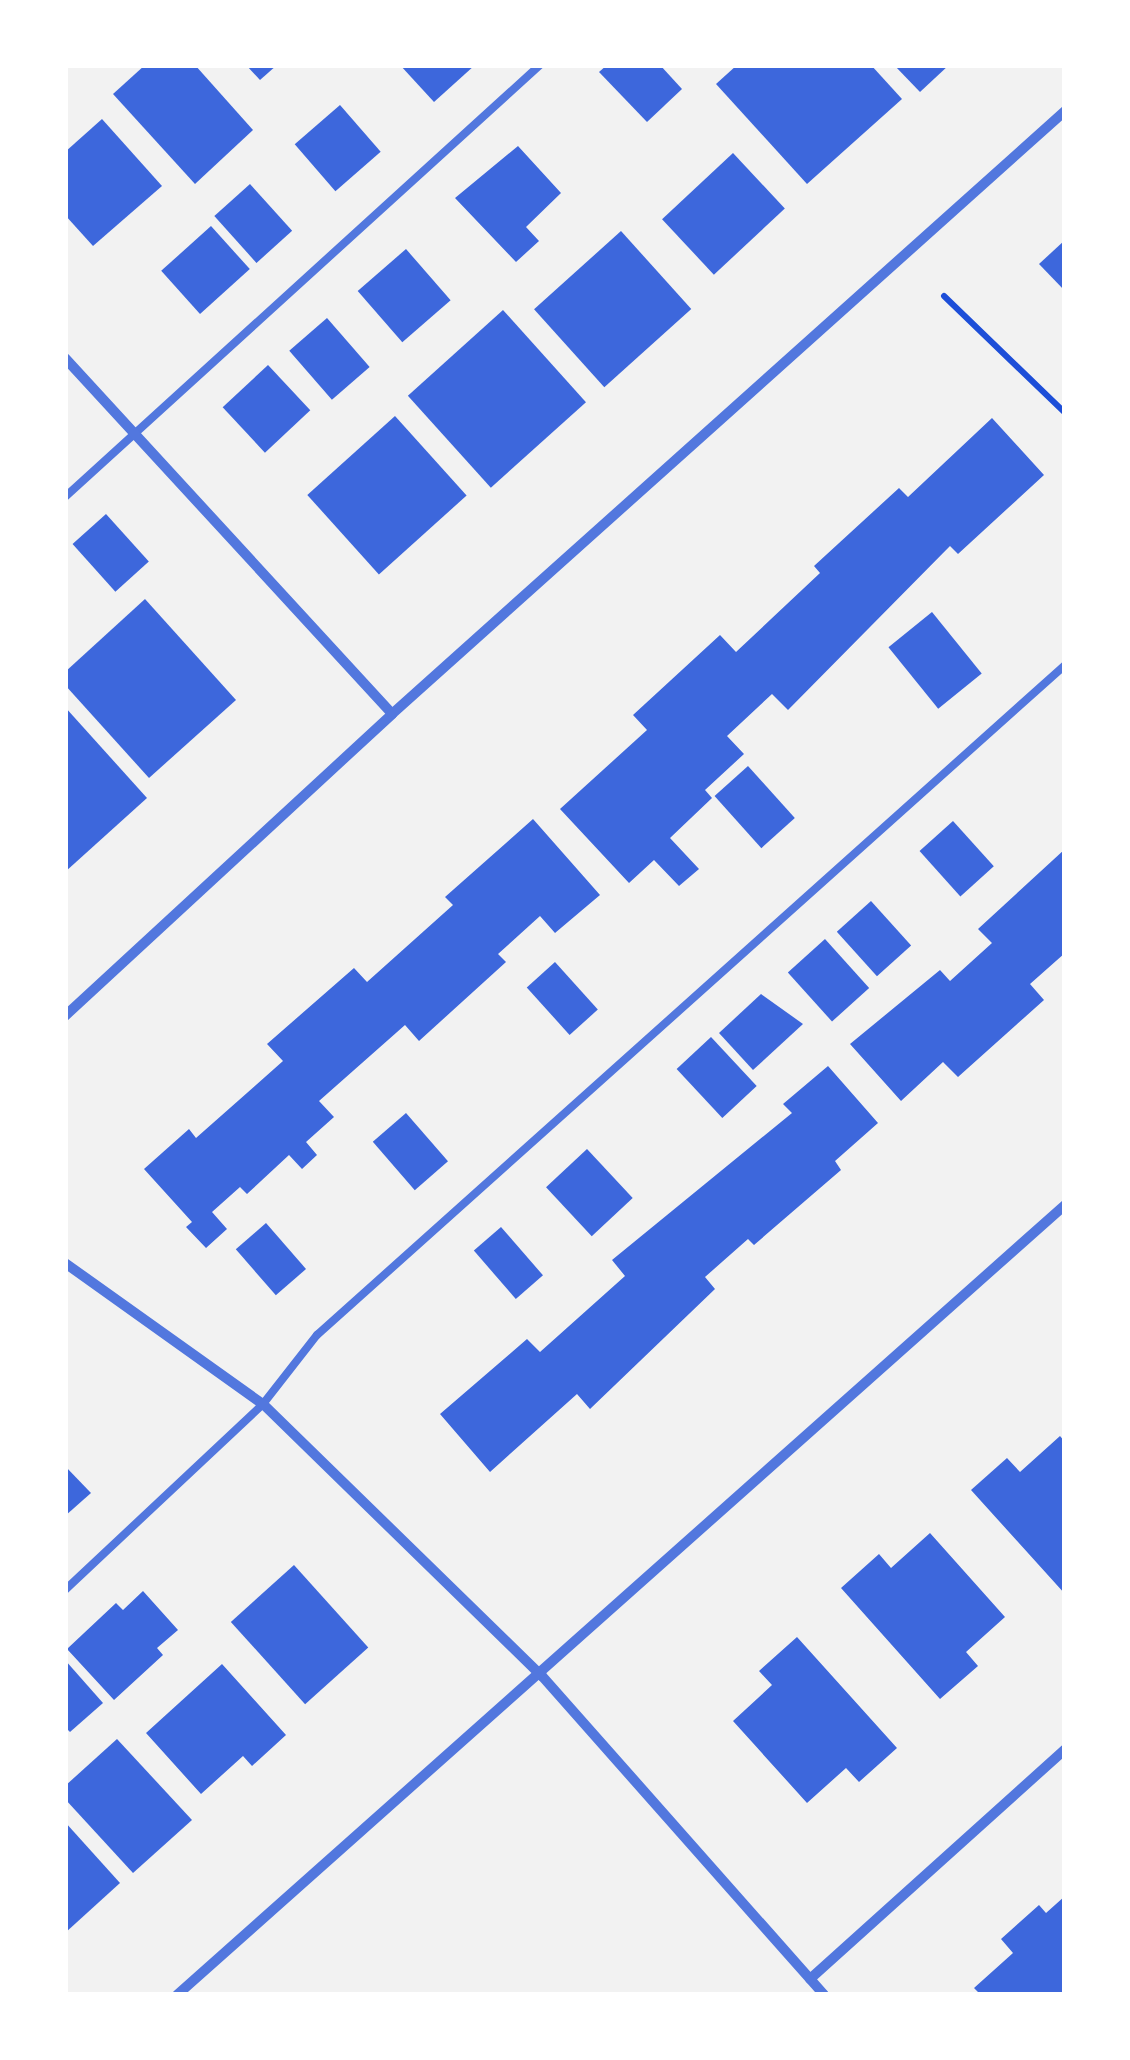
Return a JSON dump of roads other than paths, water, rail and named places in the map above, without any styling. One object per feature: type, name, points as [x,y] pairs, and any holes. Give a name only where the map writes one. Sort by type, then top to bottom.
[{"type":"street","points":[[65,1016],[392,714],[1065,111]]},
{"type":"street","points":[[65,358],[392,714]]},
{"type":"street","points":[[177,1995],[542,1676],[1065,1204]]},
{"type":"street","points":[[65,1262],[263,1404],[542,1676],[824,1995]]},
{"type":"street","points":[[810,1980],[1065,1749]]},
{"type":"lane","points":[[65,497],[540,65]]},
{"type":"lane","points":[[65,1590],[263,1404],[317,1335],[1065,665]]}]
